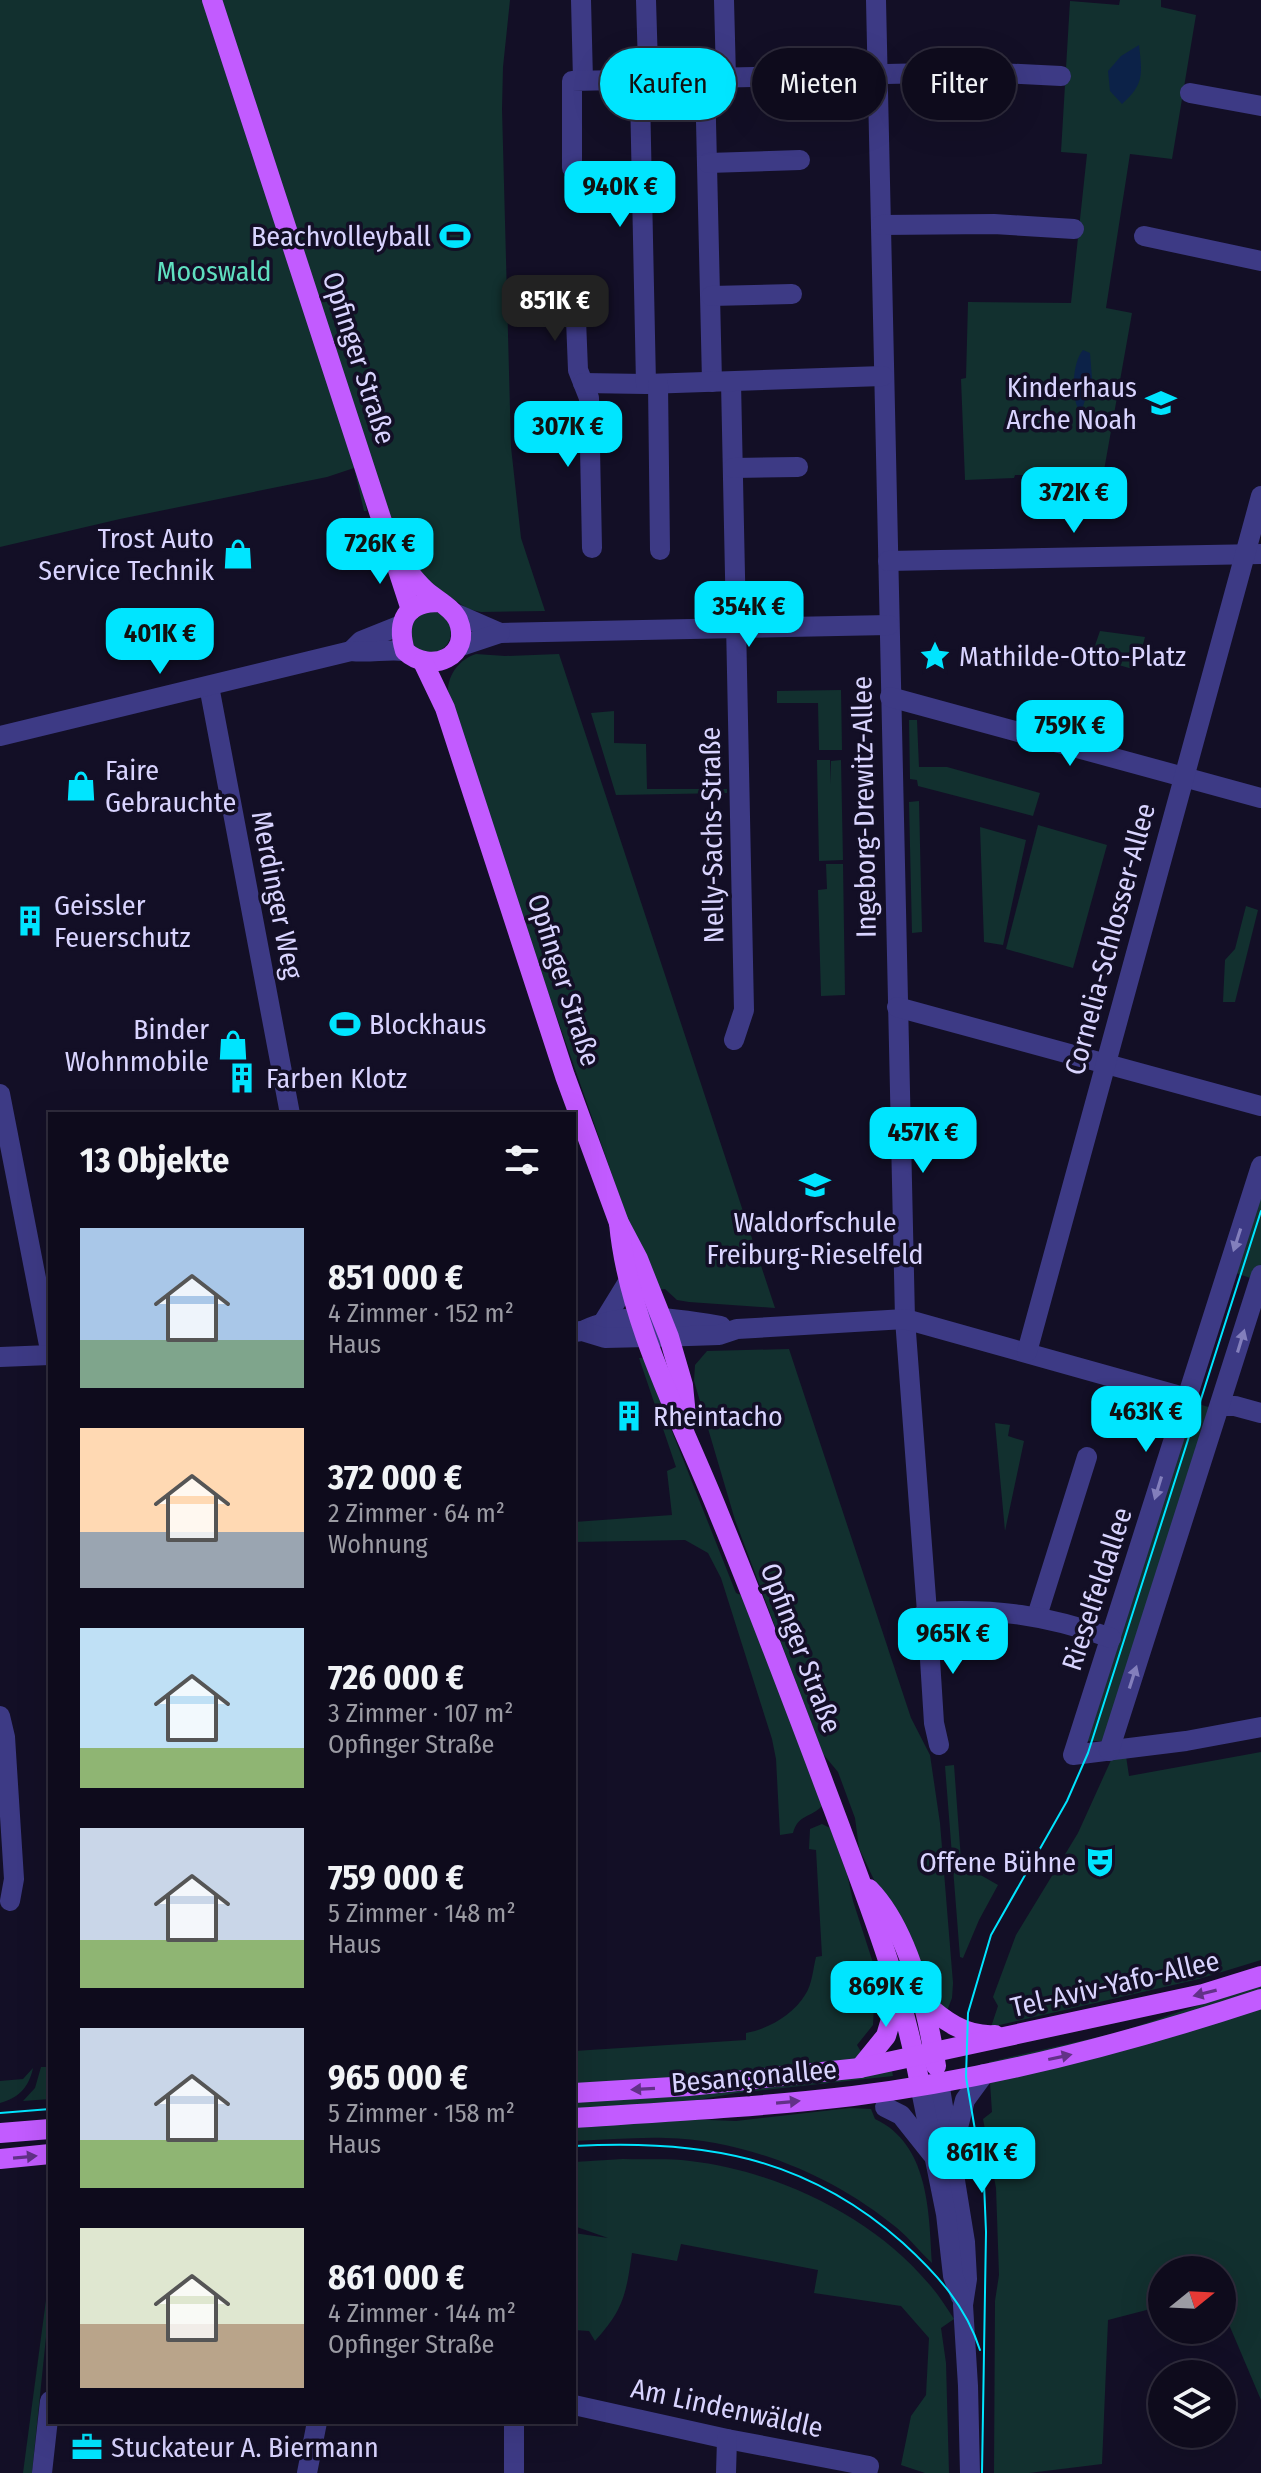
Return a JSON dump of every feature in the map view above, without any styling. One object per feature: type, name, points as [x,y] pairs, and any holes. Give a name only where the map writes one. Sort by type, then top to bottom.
[{"type":"main road","name":"Opfinger Straße","points":[[212,0],[393,552],[406,617],[400,635],[405,651]]},
{"type":"main road","name":"Opfinger Straße","points":[[393,552],[424,589],[447,608],[461,631],[442,673],[445,708]]},
{"type":"main road","points":[[406,617],[420,604],[447,608]]},
{"type":"main road","points":[[405,651],[423,662],[435,663],[452,653]]},
{"type":"main road","name":"Opfinger Straße","points":[[423,662],[445,708],[565,1076],[619,1223],[638,1259],[666,1327],[683,1385],[688,1436]]},
{"type":"main road","name":"Opfinger Straße","points":[[619,1223],[625,1289],[688,1436],[861,1881],[899,1992],[925,2055]]},
{"type":"main road","name":"Opfinger Straße","points":[[861,1881],[880,1901],[898,1928],[922,2001],[930,2083]]},
{"type":"main road","name":"Tel-Aviv-Yafo-Allee","points":[[925,2055],[1203,1994],[1261,1976]]},
{"type":"main road","points":[[860,2068],[886,2036],[899,1992]]},
{"type":"main road","name":"Tel-Aviv-Yafo-Allee","points":[[930,2083],[984,2074],[1166,2030],[1261,1999]]},
{"type":"main road","points":[[922,2001],[950,2024],[986,2036],[1020,2034]]},
{"type":"main road","name":"Besançonallee","points":[[576,2093],[689,2086],[860,2068],[925,2055]]},
{"type":"main road","name":"Besançonallee","points":[[576,2118],[854,2096],[930,2083]]},
{"type":"main road","points":[[854,2096],[885,2107]]},
{"type":"main road","points":[[0,2133],[48,2129]]},
{"type":"main road","points":[[0,2159],[48,2154]]},
{"type":"street","points":[[572,168],[581,0]]},
{"type":"street","points":[[646,0],[647,48]]},
{"type":"street","name":"Nelly-Sachs-Straße","points":[[719,48],[724,0]]},
{"type":"street","name":"Ingeborg-Drewitz-Allee","points":[[876,0],[877,48]]},
{"type":"street","points":[[886,74],[977,72],[1061,76]]},
{"type":"street","points":[[578,80],[600,80]]},
{"type":"street","points":[[1190,93],[1261,106]]},
{"type":"street","points":[[641,120],[660,550]]},
{"type":"street","name":"Nelly-Sachs-Straße","points":[[712,120],[708,163],[711,296],[733,468],[744,1010],[734,1040]]},
{"type":"street","name":"Ingeborg-Drewitz-Allee","points":[[879,120],[905,1319],[919,1618],[939,1745]]},
{"type":"street","points":[[708,163],[800,160]]},
{"type":"street","points":[[881,225],[994,224],[1074,229]]},
{"type":"street","points":[[1144,236],[1261,261]]},
{"type":"street","points":[[575,294],[578,370],[589,398],[592,548]]},
{"type":"street","points":[[711,296],[792,294]]},
{"type":"street","points":[[583,383],[652,384],[883,376]]},
{"type":"street","points":[[733,468],[798,467]]},
{"type":"street","name":"Cornelia-Schlosser-Allee","points":[[1027,1352],[1184,777],[1253,554],[1261,496]]},
{"type":"street","points":[[888,561],[1253,554]]},
{"type":"street","points":[[447,608],[468,621],[500,633],[889,625]]},
{"type":"street","points":[[351,651],[361,641],[406,617]]},
{"type":"street","points":[[452,653],[500,633]]},
{"type":"street","points":[[0,736],[351,651],[405,651]]},
{"type":"street","name":"Merdinger Weg","points":[[209,686],[290,1112]]},
{"type":"street","points":[[890,697],[1261,798]]},
{"type":"street","points":[[897,1007],[1261,1106]]},
{"type":"street","points":[[0,1094],[48,1342]]},
{"type":"street","name":"Rieselfeldallee","points":[[1109,1751],[1073,1755],[1261,1166]]},
{"type":"street","points":[[1261,1275],[1109,1751],[1261,1727]]},
{"type":"street","points":[[604,1321],[625,1289]]},
{"type":"street","points":[[578,1332],[605,1338],[644,1328],[737,1329],[905,1319],[1187,1398]]},
{"type":"street","points":[[578,1332],[604,1321],[644,1328]]},
{"type":"street","points":[[0,1357],[48,1352]]},
{"type":"street","points":[[1221,1406],[1235,1406],[1261,1413]]},
{"type":"street","points":[[1037,1616],[1087,1457]]},
{"type":"street","points":[[919,1618],[971,1609],[1037,1616],[1111,1638]]},
{"type":"street","points":[[0,1716],[5,1737],[14,1879],[10,1901]]},
{"type":"street","points":[[885,2107],[901,2115],[944,2157],[965,2100],[984,2074]]},
{"type":"street","name":"Opfinger Straße","points":[[930,2083],[965,2242],[967,2279],[963,2305],[970,2473]]},
{"type":"street","name":"Am Lindenwäldle","points":[[576,2405],[868,2469]]},
{"type":"street","points":[[42,2473],[48,2419]]},
{"type":"street","points":[[307,2473],[317,2424]]},
{"type":"street","points":[[514,2424],[514,2473]]},
{"type":"street","points":[[726,2473],[727,2439]]},
{"type":"green space","name":"Mooswald","points":[[0,0],[510,0],[502,109],[511,447],[521,538],[545,611],[481,612],[468,609],[426,581],[408,563],[370,463],[359,473],[367,511],[364,511],[354,468],[327,477],[0,547]]},
{"type":"green space","points":[[1120,0],[1161,0],[1161,7],[1196,15],[1172,159],[1130,154],[1106,308],[1132,313],[1103,476],[1015,475],[1014,478],[965,480],[961,379],[966,378],[968,302],[1071,303],[1087,154],[1061,152],[1070,1],[1119,5]]},
{"type":"green space","points":[[430,611],[445,617],[451,632],[445,647],[430,653],[415,647],[409,632],[415,617]]},
{"type":"green space","points":[[1100,631],[1145,637],[1136,670],[1091,657]]},
{"type":"green space","points":[[476,654],[559,654],[775,1308],[689,1302],[677,1300],[665,1289],[658,1290],[631,1229],[526,929],[448,691],[456,668]]},
{"type":"green space","points":[[841,690],[842,750],[819,750],[818,703],[777,703],[777,691]]},
{"type":"green space","points":[[614,711],[614,743],[646,744],[647,789],[727,789],[727,793],[616,795],[591,713]]},
{"type":"green space","points":[[909,720],[917,720],[919,767],[947,767],[1040,793],[1033,816],[918,786],[917,780],[910,779]]},
{"type":"green space","points":[[817,760],[830,760],[831,784],[831,761],[841,760],[843,860],[819,861]]},
{"type":"green space","points":[[919,801],[922,932],[912,933],[909,802]]},
{"type":"green space","points":[[1038,825],[1107,845],[1073,968],[1006,949]]},
{"type":"green space","points":[[980,827],[1026,840],[1003,945],[984,942]]},
{"type":"green space","points":[[826,864],[843,864],[845,995],[821,996],[818,890],[827,889]]},
{"type":"green space","points":[[1246,906],[1258,910],[1235,1002],[1223,1002],[1225,960],[1235,949]]},
{"type":"green space","points":[[1261,1184],[1261,1264],[1256,1280],[1233,1272]]},
{"type":"green space","points":[[789,1349],[911,1718],[930,1755],[940,1823],[953,1983],[952,1998],[945,2016],[933,2005],[859,1848],[855,1818],[838,1772],[823,1754],[735,1520],[694,1381],[695,1365],[707,1351]]},
{"type":"green space","points":[[639,1358],[643,1358],[736,1593],[748,1598],[822,1806],[801,1819],[793,1833],[780,1835],[772,1739],[721,1578],[708,1553],[685,1540],[576,1542],[576,1522],[672,1515],[667,1471],[676,1467]]},
{"type":"green space","points":[[1192,1402],[1215,1409],[1103,1741],[1084,1741]]},
{"type":"green space","points":[[995,1423],[1010,1425],[1008,1436],[1024,1441],[1005,1531]]},
{"type":"green space","points":[[1261,1752],[1261,1960],[1199,1979],[991,2027],[998,2006],[993,1997],[1016,1935],[1078,1833],[1112,1758],[1126,1756],[1129,1776]]},
{"type":"green space","points":[[954,1765],[962,1873],[975,1854],[977,1873],[998,1885],[963,1958],[960,1957],[945,1766]]},
{"type":"green space","points":[[822,1824],[830,1828],[885,2000],[874,2004],[873,2025],[857,2045],[863,2055],[853,2060],[774,2071],[576,2086],[576,2051],[746,2040],[746,2033],[771,2024],[794,2009],[811,1982],[816,1957],[822,1956],[816,1850],[809,1849],[810,1829]]},
{"type":"green space","points":[[1261,1984],[1261,1992],[1195,2014],[989,2065],[989,2062],[1120,2032]]},
{"type":"green space","points":[[1261,2005],[1261,2400],[1236,2341],[1236,2256],[1148,2256],[1148,2310],[1108,2320],[1102,2464],[1029,2473],[994,2473],[995,2301],[999,2275],[996,2188],[983,2119],[992,2112],[990,2083]]},
{"type":"green space","points":[[41,2067],[48,2067],[48,2099],[23,2101],[35,2088]]},
{"type":"green space","points":[[33,2068],[22,2091],[0,2103],[0,2081],[23,2079]]},
{"type":"green space","points":[[892,2071],[893,2076],[736,2093],[670,2105],[576,2110],[576,2100]]},
{"type":"green space","points":[[850,2108],[871,2109],[875,2119],[893,2130],[916,2162],[927,2202],[932,2263],[897,2228],[872,2209],[846,2192],[789,2164],[697,2140],[632,2138],[576,2141],[576,2125],[683,2119],[736,2121]]},
{"type":"green space","points":[[682,2160],[723,2166],[789,2186],[851,2218],[880,2238],[933,2288],[954,2319],[941,2328],[946,2363],[949,2473],[925,2473],[901,2465],[911,2416],[926,2395],[929,2338],[901,2306],[814,2293],[818,2270],[681,2244],[677,2261],[632,2253],[622,2300],[605,2330],[595,2341],[589,2331],[576,2330],[576,2233],[608,2238],[576,2227],[576,2162]]},
{"type":"green space","points":[[46,2300],[48,2318],[32,2473],[23,2473]]},
{"type":"water","points":[[1139,45],[1140,78],[1135,90],[1122,104],[1110,91],[1108,71],[1121,56]]},
{"type":"water","points":[[1083,350],[1090,353],[1092,378],[1081,413],[1075,400],[1074,382],[1076,363]]},
{"type":"tram line","points":[[982,2473],[986,2232],[984,2183],[966,2077],[968,2013],[991,1935],[1067,1801],[1088,1753],[1261,1211]]},
{"type":"tram line","points":[[0,2113],[48,2109]]},
{"type":"tram line","points":[[576,2146],[665,2146],[708,2151],[749,2159],[789,2172],[828,2190],[866,2214],[927,2267],[967,2319],[980,2350]]},
{"type":"place","name":"Beachvolleyball","points":[[455,236]]},
{"type":"place","name":"Kinderhaus Arche Noah","points":[[1161,403]]},
{"type":"place","name":"Trost Auto Service Technik","points":[[238,554]]},
{"type":"place","name":"Mathilde-Otto-Platz","points":[[935,656]]},
{"type":"place","name":"Faire Gebrauchte","points":[[81,786]]},
{"type":"place","name":"Geissler Feuerschutz","points":[[30,921]]},
{"type":"place","name":"Blockhaus","points":[[345,1024]]},
{"type":"place","name":"Binder Wohnmobile","points":[[233,1045]]},
{"type":"place","name":"Farben Klotz","points":[[242,1078]]},
{"type":"place","name":"Waldorfschule Freiburg-Rieselfeld","points":[[815,1185]]},
{"type":"place","name":"Rheintacho","points":[[629,1416]]},
{"type":"place","name":"Offene Bühne","points":[[1100,1862]]},
{"type":"place","name":"Stuckateur A. Biermann","points":[[87,2447]]}]
